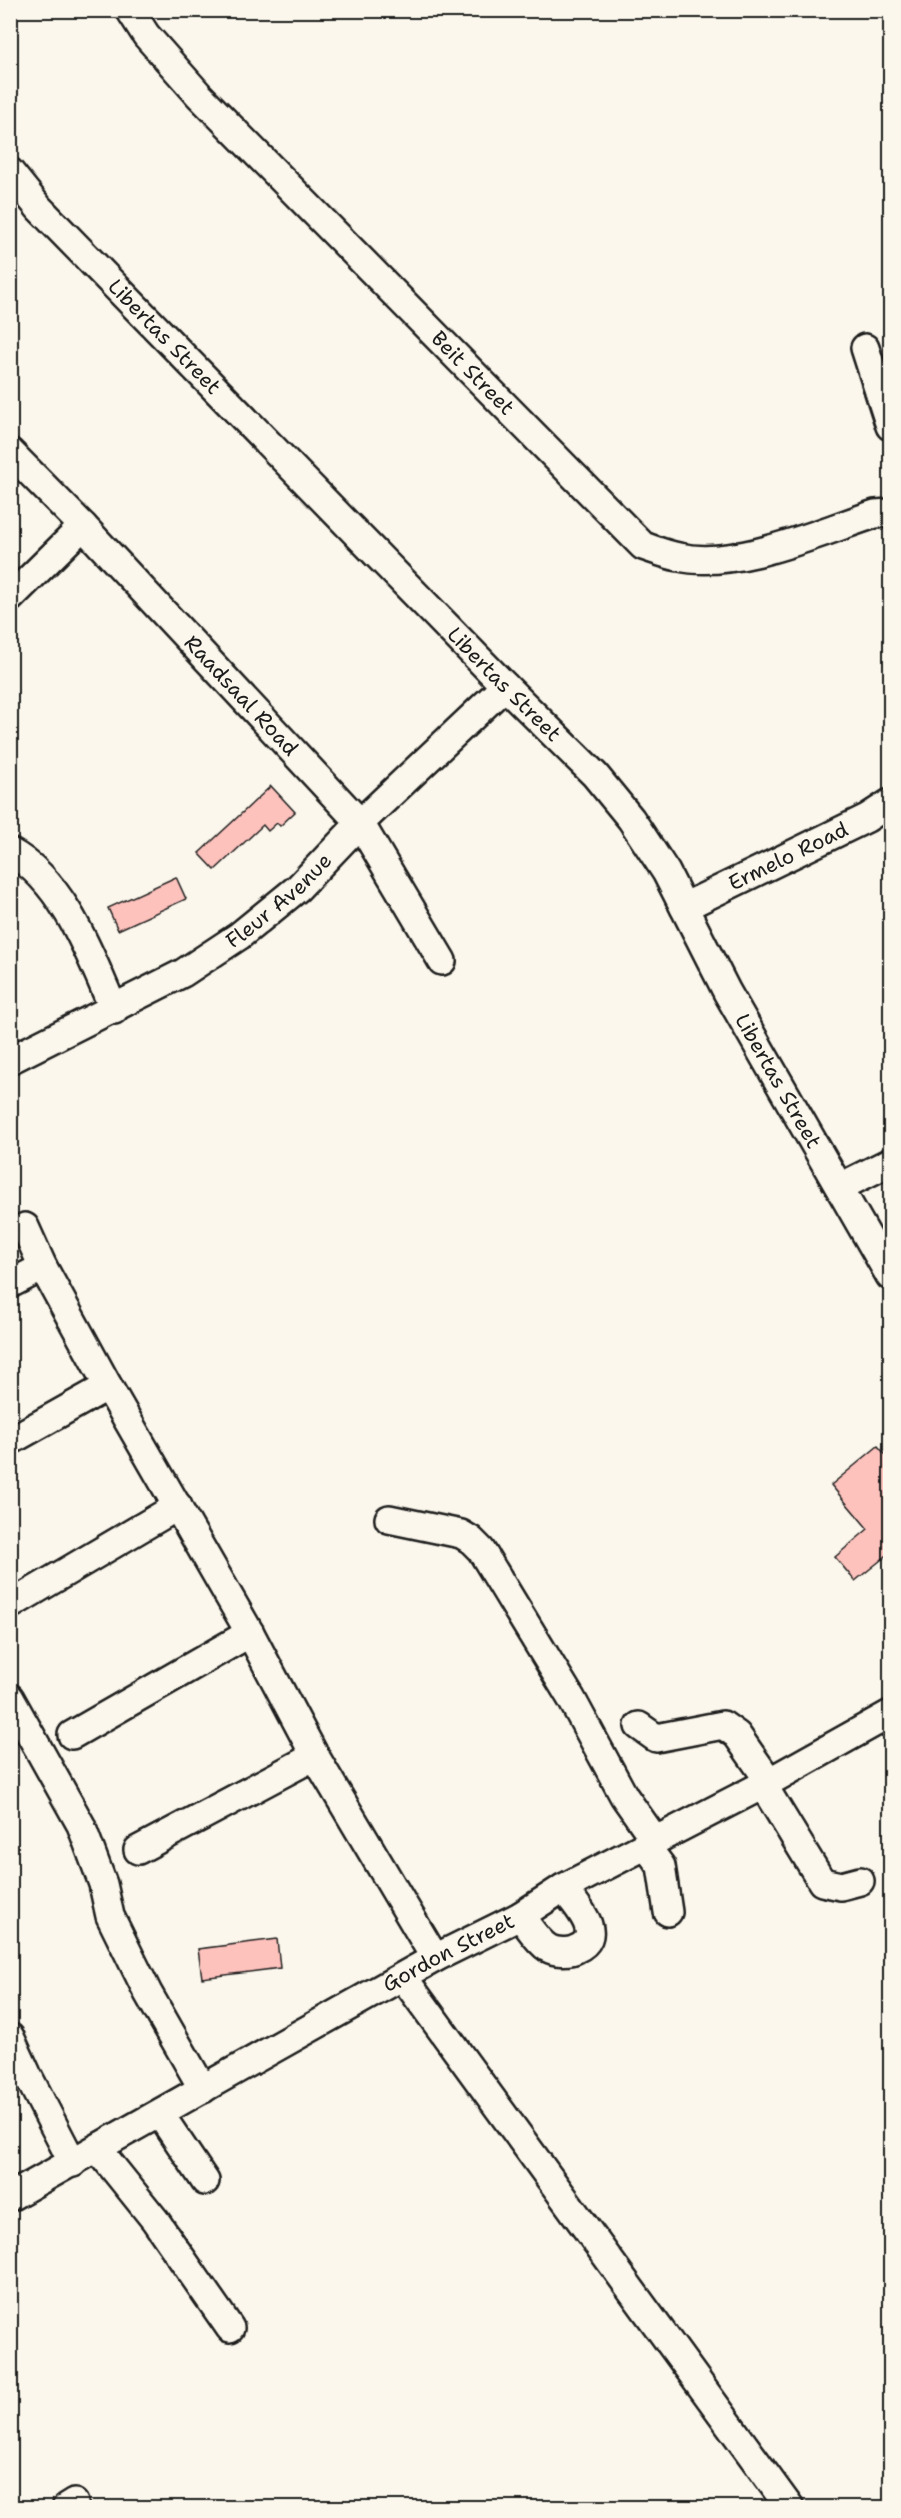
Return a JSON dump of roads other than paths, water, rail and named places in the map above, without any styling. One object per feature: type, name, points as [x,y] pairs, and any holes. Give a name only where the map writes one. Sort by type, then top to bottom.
[{"type":"street","name":"Beit Street","points":[[130,10],[146,35],[199,95],[644,546],[680,558],[720,560],[762,551],[876,514],[891,513]]},
{"type":"street","name":"Libertas Street","points":[[10,172],[39,208],[505,687],[595,775],[632,819],[666,872],[728,992],[891,1276]]},
{"type":"street","points":[[865,348],[891,426]]},
{"type":"street","name":"Raadsaal Road","points":[[10,452],[83,526],[360,823],[442,961]]},
{"type":"street","points":[[10,598],[83,526]]},
{"type":"street","name":"Fleur Avenue","points":[[10,1060],[183,974],[238,936],[298,888],[360,823],[505,687]]},
{"type":"street","name":"Ermelo Road","points":[[684,907],[867,818],[891,803]]},
{"type":"street","points":[[10,852],[47,884],[63,906],[83,939],[114,1010]]},
{"type":"street","points":[[840,1187],[891,1162]]},
{"type":"street","points":[[25,1227],[43,1267],[108,1386],[250,1633],[315,1756],[435,1958]]},
{"type":"street","points":[[10,1284],[43,1267]]},
{"type":"street","points":[[10,1441],[108,1386]]},
{"type":"street","points":[[10,1605],[178,1506]]},
{"type":"street","points":[[389,1519],[460,1534],[471,1540],[481,1550],[571,1698],[650,1843],[661,1866],[668,1912]]},
{"type":"street","points":[[72,1736],[250,1633]]},
{"type":"street","points":[[10,1698],[81,1825],[103,1884],[110,1916],[148,1993],[203,2089]]},
{"type":"street","name":"Gordon Street","points":[[10,2197],[435,1958],[519,1916],[564,1888],[766,1783],[891,1714]]},
{"type":"street","points":[[639,1726],[656,1738],[723,1725],[737,1735],[822,1882],[841,1886],[860,1881]]},
{"type":"street","points":[[138,1850],[315,1756]]},
{"type":"street","points":[[519,1916],[548,1948],[574,1951],[586,1944],[590,1938],[590,1931],[585,1916],[564,1888]]},
{"type":"street","points":[[403,1977],[790,2508]]},
{"type":"street","points":[[10,2037],[72,2163]]},
{"type":"street","points":[[160,2114],[205,2181]]},
{"type":"street","points":[[98,2148],[155,2220],[230,2328]]}]
